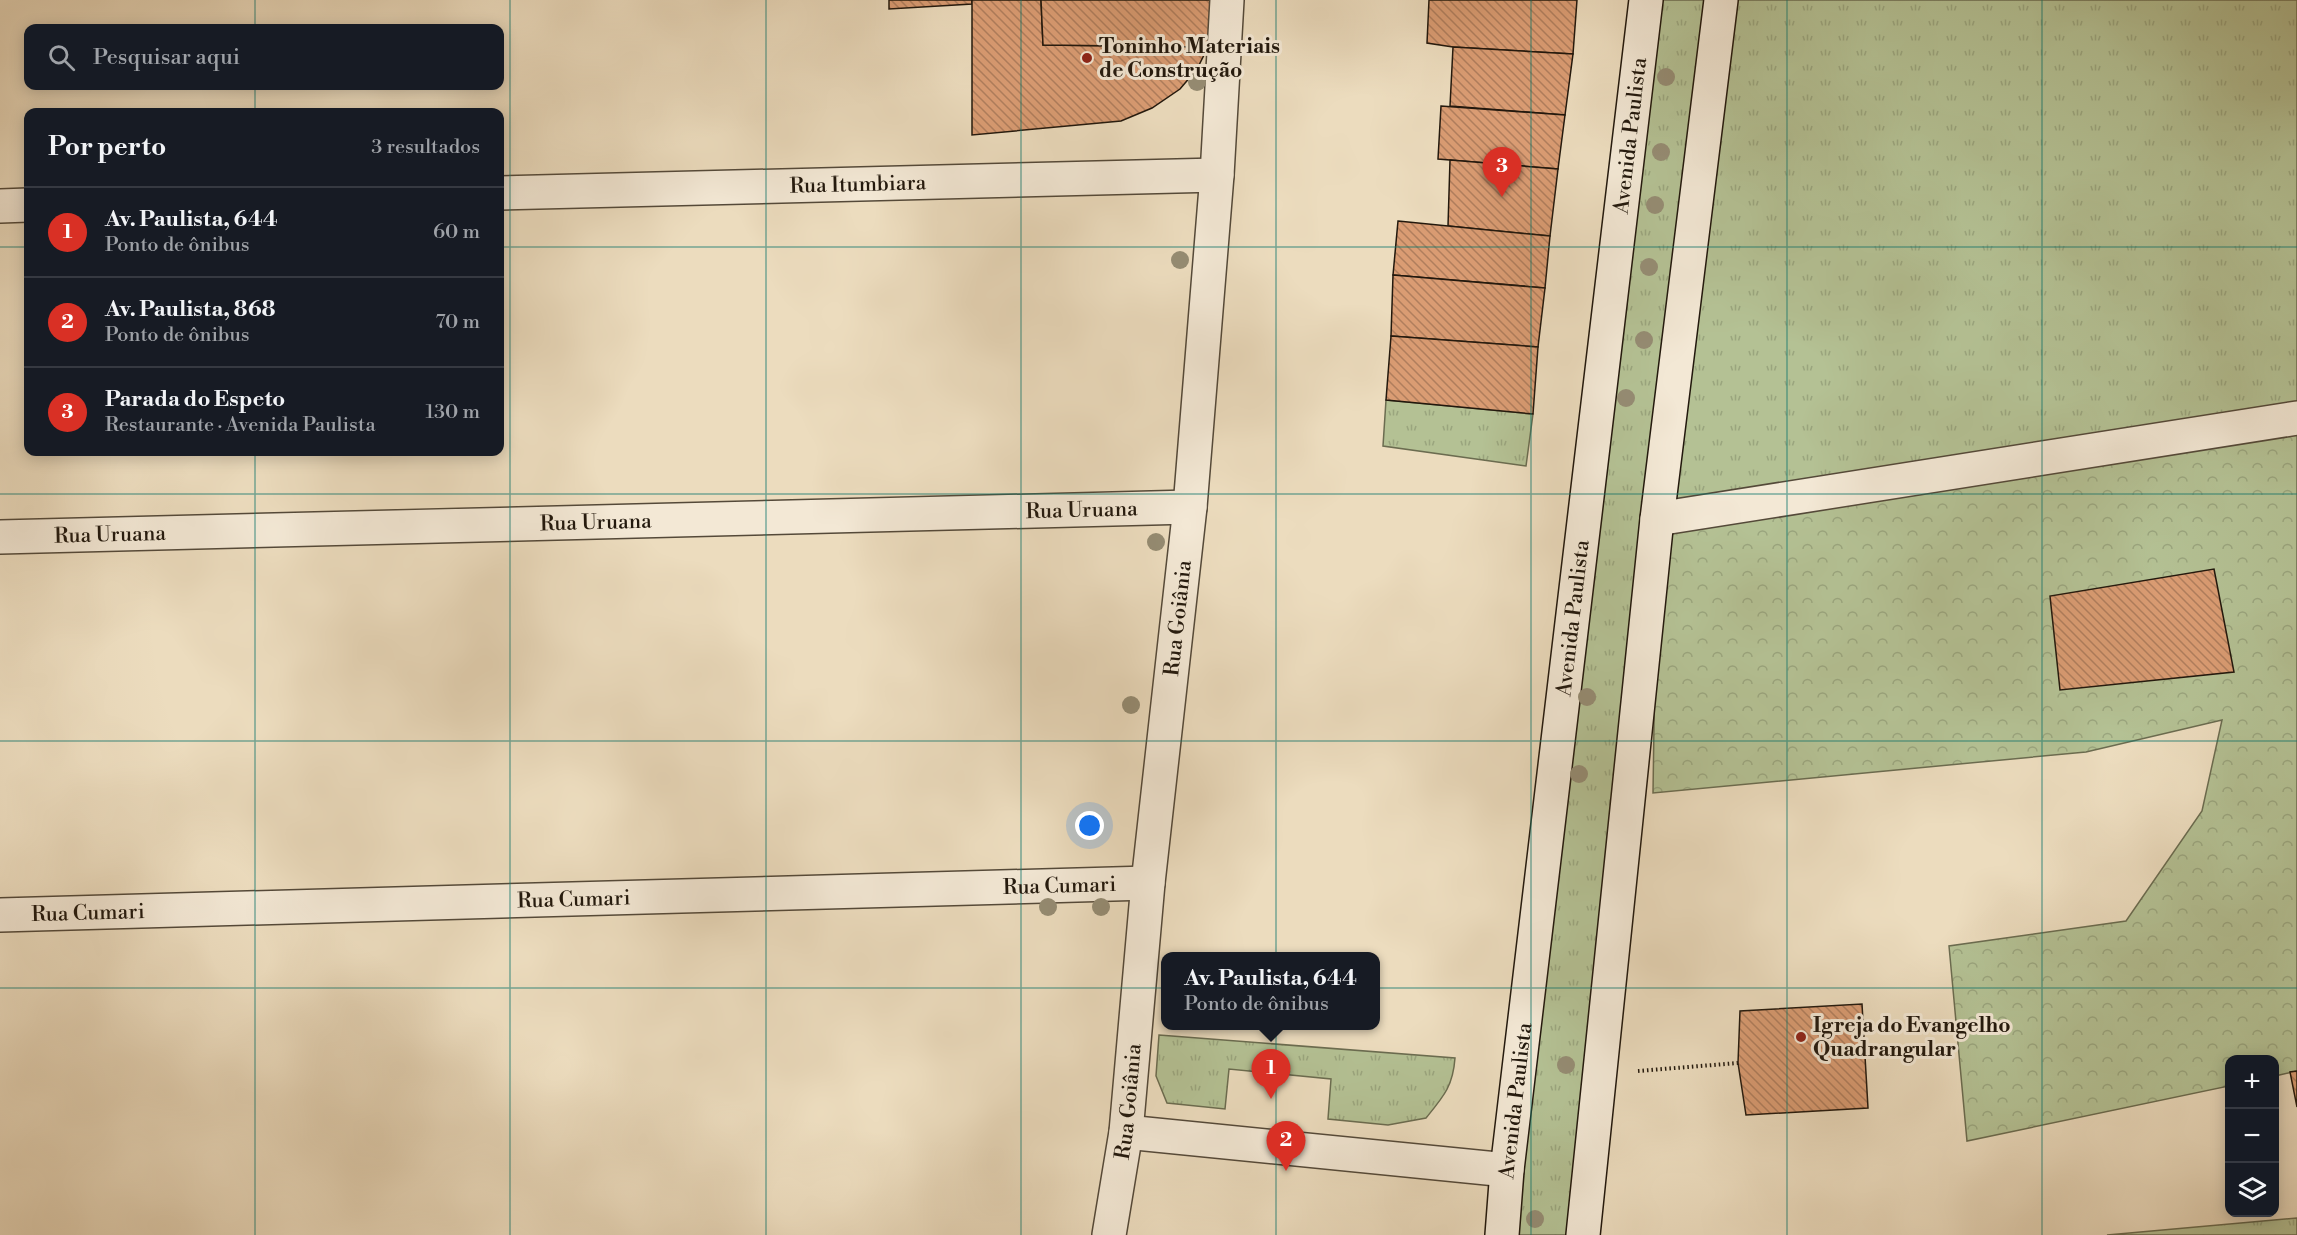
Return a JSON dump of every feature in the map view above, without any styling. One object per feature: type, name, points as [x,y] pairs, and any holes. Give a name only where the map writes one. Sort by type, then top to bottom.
[{"type":"street","name":"Rua Goiânia","points":[[1108,1235],[1126,1132],[1148,883],[1190,507],[1217,175],[1227,0]]},
{"type":"street","name":"Avenida Paulista","points":[[1502,1235],[1507,1170],[1646,0]]},
{"type":"street","points":[[1583,1235],[1657,519],[1721,0]]},
{"type":"street","name":"Rua Itumbiara","points":[[504,193],[1217,175]]},
{"type":"street","points":[[0,206],[24,205]]},
{"type":"street","points":[[1657,519],[2297,418]]},
{"type":"street","name":"Rua Uruana","points":[[0,537],[1190,507]]},
{"type":"street","name":"Rua Cumari","points":[[0,915],[1148,883]]},
{"type":"street","points":[[1126,1132],[1507,1170]]},
{"type":"path","points":[[1628,1071],[1738,1063]]},
{"type":"green space","points":[[1646,0],[2297,0],[2297,413],[1657,519],[1583,1235],[1502,1235]]},
{"type":"green space","points":[[1386,400],[1533,414],[1526,466],[1383,446]]},
{"type":"green space","points":[[2297,418],[2297,1071],[2279,1075],[2279,1055],[2225,1055],[2225,1087],[1967,1141],[1949,946],[2126,921],[2202,811],[2222,720],[2086,752],[1653,793],[1657,519]]},
{"type":"green space","points":[[1159,1035],[1455,1058],[1450,1083],[1426,1118],[1388,1125],[1328,1119],[1331,1079],[1229,1069],[1225,1109],[1167,1103],[1156,1076]]},
{"type":"green space","points":[[2297,1218],[2297,1235],[2107,1235]]},
{"type":"building","points":[[889,0],[972,0],[972,4],[889,9]]},
{"type":"building","name":"Toninho Materiais de Construção","points":[[972,0],[1041,0],[1043,45],[1208,47],[1197,69],[1180,89],[1152,108],[1121,121],[972,135]]},
{"type":"building","points":[[1041,0],[1213,0],[1208,47],[1043,45]]},
{"type":"building","points":[[1429,0],[1577,0],[1573,54],[1453,47],[1427,43]]},
{"type":"building","points":[[1453,47],[1573,54],[1565,115],[1450,106]]},
{"type":"building","points":[[1441,106],[1565,115],[1558,169],[1438,159]]},
{"type":"building","points":[[1450,160],[1558,169],[1550,236],[1448,226]]},
{"type":"building","points":[[1398,221],[1550,236],[1545,288],[1393,275]]},
{"type":"building","points":[[1393,275],[1545,288],[1538,347],[1391,336]]},
{"type":"building","points":[[1391,336],[1538,347],[1533,414],[1386,400]]},
{"type":"building","points":[[2214,569],[2234,672],[2060,690],[2050,596]]},
{"type":"building","name":"Igreja do Evangelho Quadrangular","points":[[1862,1004],[1868,1108],[1746,1115],[1738,1063],[1740,1011]]},
{"type":"building","points":[[2297,1071],[2297,1107],[2290,1072]]},
{"type":"place","name":"Toninho Materiais de Construção","points":[[1087,58]]},
{"type":"place","name":"Parada do Espeto","points":[[1502,197]]},
{"type":"place","name":"Igreja do Evangelho Quadrangular","points":[[1801,1037]]},
{"type":"place","name":"Av. Paulista, 644","points":[[1271,1099]]},
{"type":"place","name":"Av. Paulista, 868","points":[[1286,1171]]}]
